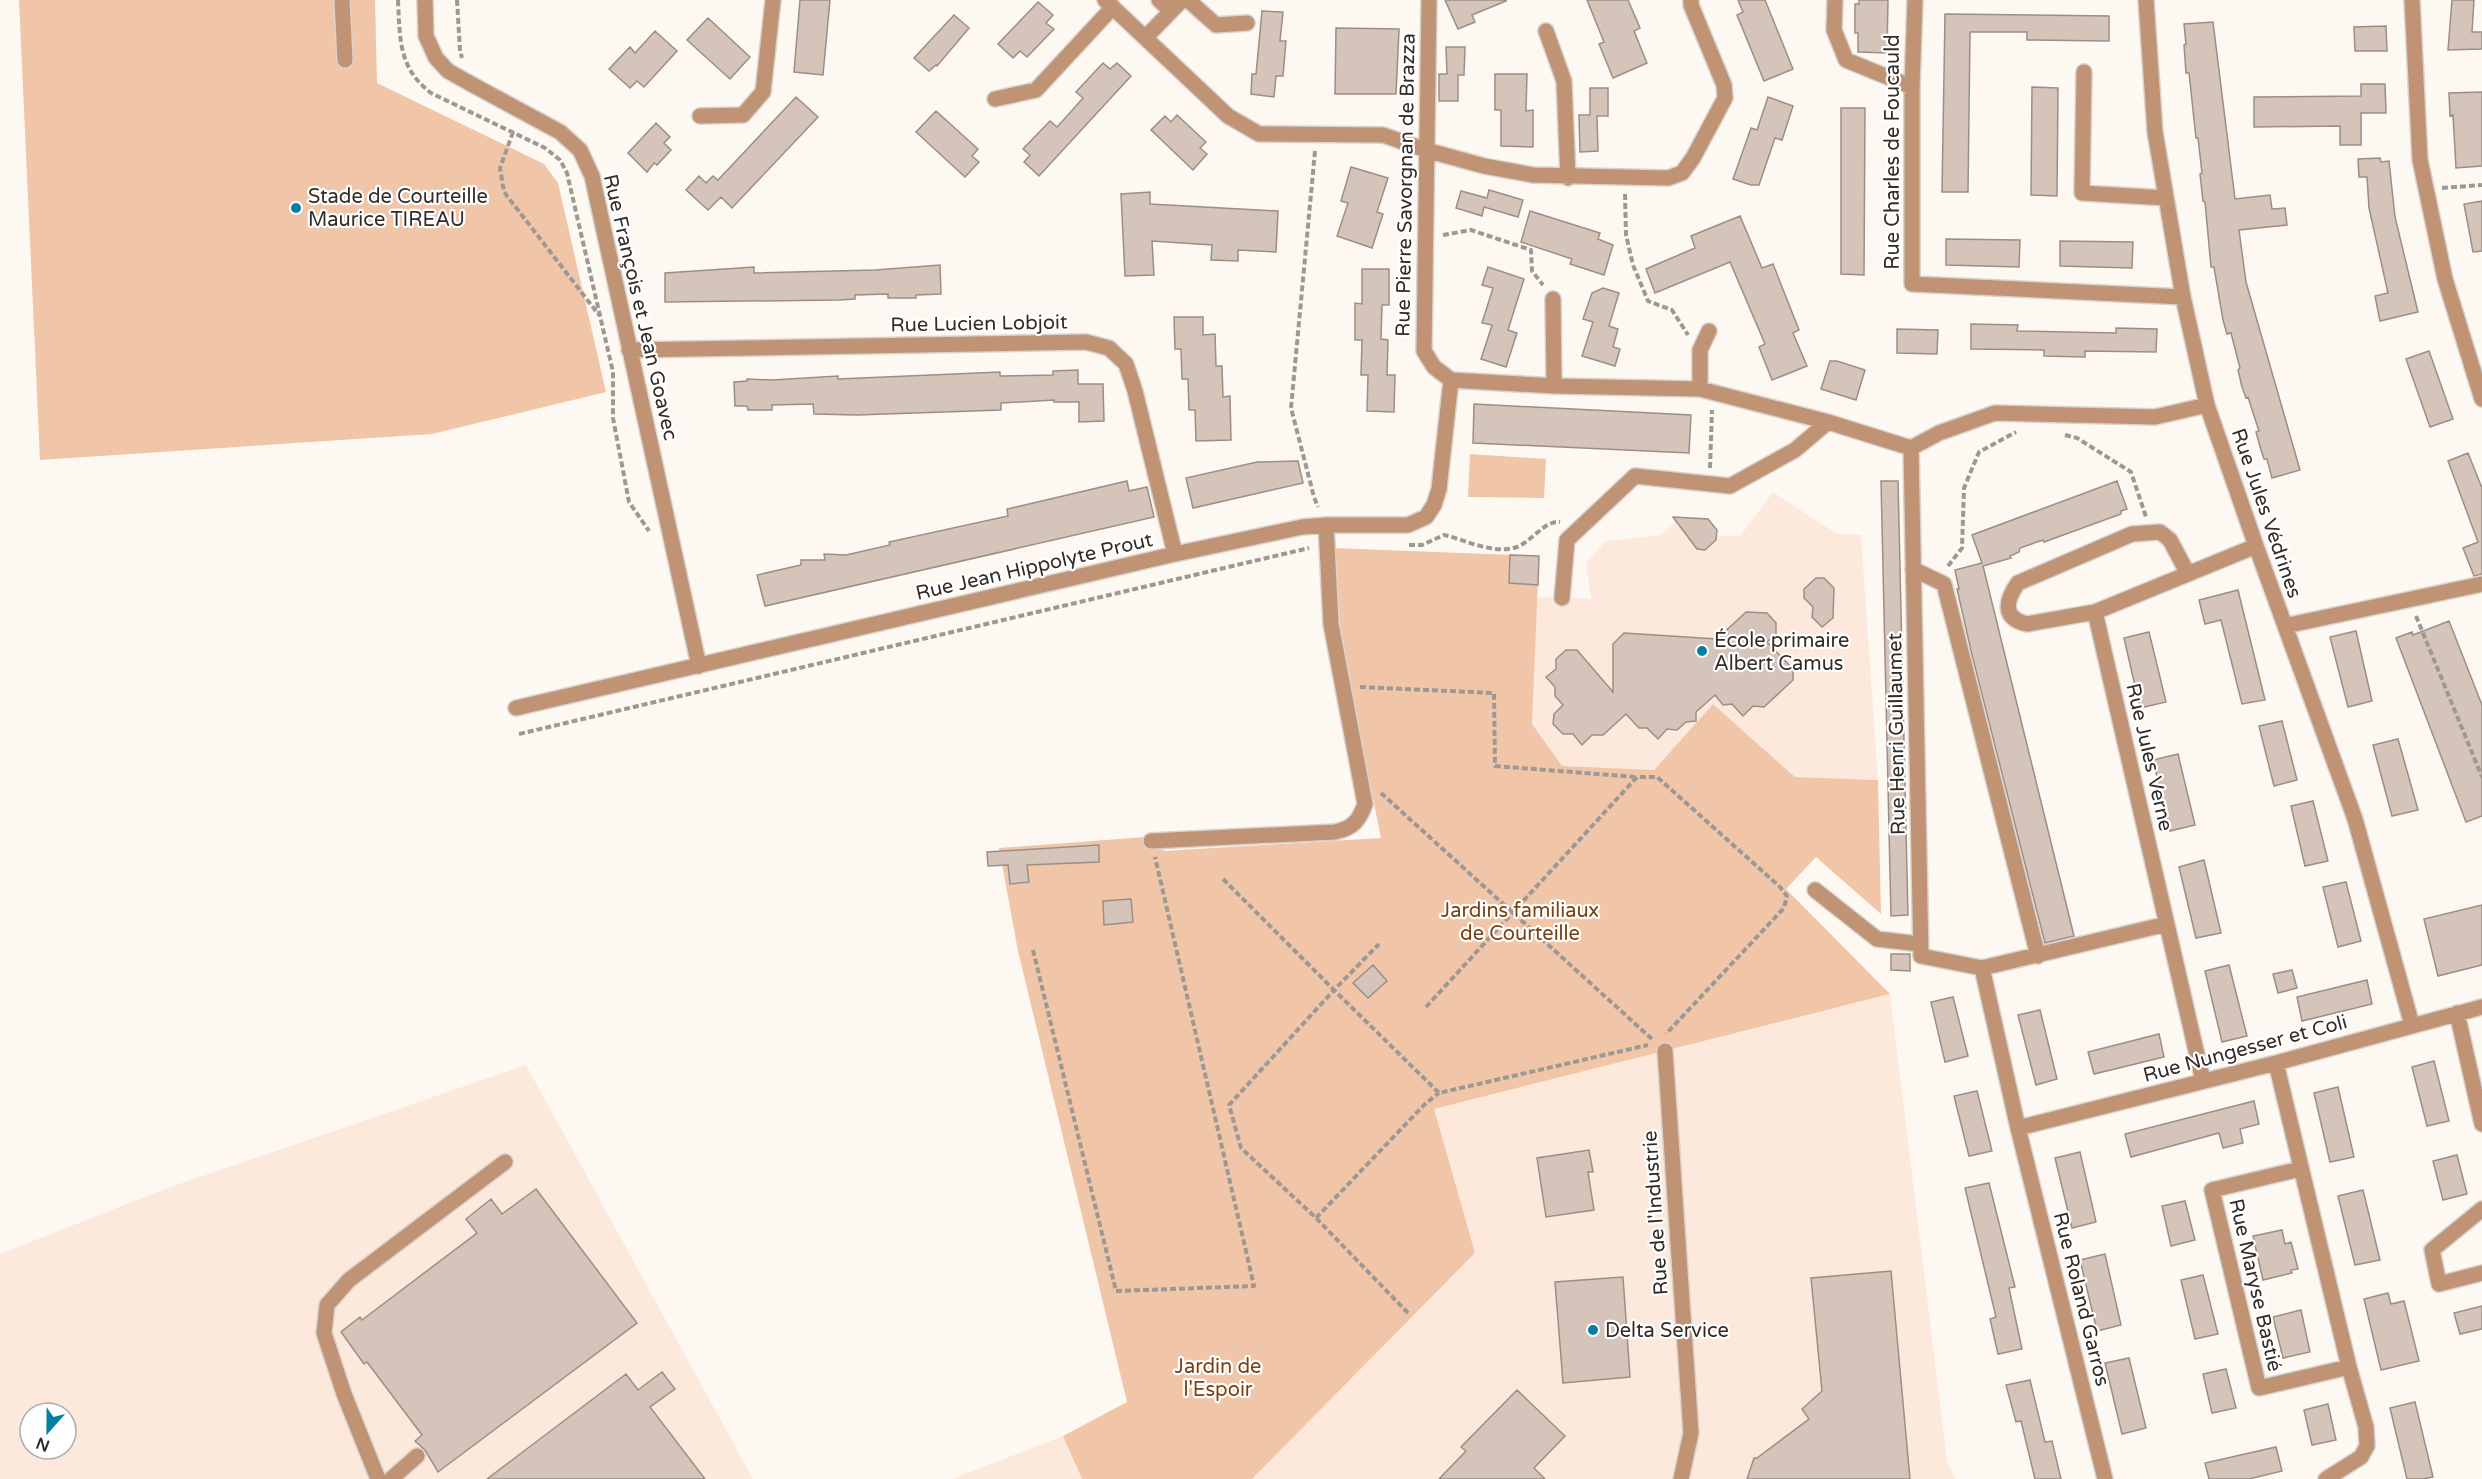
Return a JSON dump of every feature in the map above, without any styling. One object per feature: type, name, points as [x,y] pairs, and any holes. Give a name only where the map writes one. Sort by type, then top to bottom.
[{"type":"street","points":[[342,0],[345,60]]},
{"type":"street","name":"Rue François et Jean Goavec","points":[[425,0],[426,36],[436,58],[448,70],[560,132],[580,150],[592,176],[699,666]]},
{"type":"street","points":[[700,116],[743,114],[764,92],[773,0]]},
{"type":"street","points":[[1159,0],[1171,11]]},
{"type":"street","points":[[1145,38],[1182,0]]},
{"type":"street","points":[[1188,0],[1216,25],[1247,23]]},
{"type":"street","name":"Rue Pierre Savorgnan de Brazza","points":[[1429,0],[1424,351],[1434,368],[1451,380]]},
{"type":"street","points":[[995,99],[1036,90],[1109,4],[1228,116],[1259,134],[1383,135],[1484,166],[1533,176],[1668,178],[1682,173],[1693,158],[1725,98],[1724,85],[1691,5],[1691,0]]},
{"type":"street","points":[[1835,0],[1834,30],[1846,60],[1912,87]]},
{"type":"street","name":"Rue Charles de Foucauld","points":[[1915,0],[1912,87],[1912,284],[2183,297]]},
{"type":"street","name":"Rue Jules Védrines","points":[[2146,0],[2156,132],[2183,297],[2207,405],[2284,626],[2355,819],[2412,1025]]},
{"type":"street","points":[[2412,0],[2420,160],[2445,279],[2482,399]]},
{"type":"street","points":[[1546,31],[1564,81],[1568,178]]},
{"type":"street","points":[[2084,72],[2082,193],[2166,198]]},
{"type":"street","points":[[1553,299],[1554,386]]},
{"type":"street","points":[[1706,390],[1700,350],[1709,331]]},
{"type":"street","name":"Rue Lucien Lobjoit","points":[[629,350],[1086,342],[1109,348],[1126,364],[1136,392],[1175,554]]},
{"type":"street","points":[[1451,380],[1554,386],[1706,390],[1828,422],[1911,448],[1939,434],[1995,413],[2155,417],[2207,405]]},
{"type":"street","name":"Rue Jean Hippolyte Prout","points":[[516,708],[1175,554],[1302,527],[1408,525],[1426,517],[1439,489],[1451,380]]},
{"type":"street","points":[[1562,598],[1564,550],[1567,540],[1635,476],[1730,486],[1795,450],[1828,422]]},
{"type":"street","name":"Rue Henri Guillaumet","points":[[1911,448],[1920,944]]},
{"type":"street","points":[[1151,841],[1335,832],[1348,829],[1360,819],[1365,804],[1331,624],[1326,525]]},
{"type":"street","points":[[2188,574],[2170,540],[2160,532],[2132,534],[2018,583],[2008,597],[2009,612],[2016,622],[2027,624],[2095,612],[2188,574],[2256,546]]},
{"type":"street","points":[[1914,569],[1944,584],[2038,956]]},
{"type":"street","points":[[2284,626],[2482,584]]},
{"type":"street","name":"Rue Jules Verne","points":[[2095,612],[2203,1081]]},
{"type":"street","points":[[1815,890],[1877,939],[1920,944],[1921,956],[1982,968],[2167,924]]},
{"type":"street","points":[[1982,968],[2018,1128]]},
{"type":"street","name":"Rue Nungesser et Coli","points":[[2018,1128],[2276,1063],[2482,1007]]},
{"type":"street","points":[[2457,1013],[2482,1124]]},
{"type":"street","name":"Rue de l'Industrie","points":[[1665,1043],[1691,1433],[1681,1479]]},
{"type":"street","points":[[2276,1063],[2349,1367],[2366,1427],[2367,1446],[2361,1457],[2325,1479]]},
{"type":"street","name":"Rue Roland Garros","points":[[2018,1128],[2105,1479]]},
{"type":"street","points":[[378,1479],[344,1394],[324,1333],[327,1305],[349,1280],[505,1162]]},
{"type":"street","name":"Rue Maryse Bastié","points":[[2300,1168],[2212,1190],[2259,1388],[2349,1367]]},
{"type":"street","points":[[2482,1209],[2432,1250],[2439,1284],[2482,1273]]},
{"type":"street","points":[[391,1479],[417,1456]]},
{"type":"path","points":[[398,0],[400,44],[408,69],[419,84],[431,93],[545,148],[560,160],[567,173],[613,372],[613,418],[629,502],[648,528],[651,539]]},
{"type":"path","points":[[457,0],[460,51],[464,63]]},
{"type":"path","points":[[522,112],[500,168],[504,192],[601,318]]},
{"type":"path","points":[[1317,134],[1291,408],[1314,497],[1326,525]]},
{"type":"path","points":[[1625,178],[1626,235],[1633,265],[1648,301],[1672,310],[1700,350]]},
{"type":"path","points":[[2426,189],[2482,185]]},
{"type":"path","points":[[1425,238],[1471,230],[1531,250],[1532,271],[1553,299]]},
{"type":"path","points":[[1706,390],[1710,484]]},
{"type":"path","points":[[1937,581],[1962,548],[1964,488],[1979,452],[2015,432],[2025,431]]},
{"type":"path","points":[[2054,432],[2076,438],[2131,472],[2151,532]]},
{"type":"path","points":[[1398,545],[1422,545],[1444,535],[1490,548],[1510,548],[1517,547],[1557,521],[1575,531]]},
{"type":"path","points":[[519,734],[1327,544]]},
{"type":"path","points":[[2409,599],[2482,777]]},
{"type":"path","points":[[1342,686],[1494,693],[1495,766],[1657,777],[1780,887],[1787,897],[1785,908],[1665,1043]]},
{"type":"path","points":[[1316,1218],[1426,1103],[1439,1093],[1657,1044],[1359,772]]},
{"type":"path","points":[[1426,1007],[1637,777]]},
{"type":"path","points":[[1033,950],[1116,1291],[1254,1286],[1151,841]]},
{"type":"path","points":[[1223,879],[1439,1093]]},
{"type":"path","points":[[1379,944],[1229,1105],[1241,1148],[1316,1218],[1408,1314]]},
{"type":"shaded area","name":"École primaire Albert Camus","points":[[1773,492],[1837,534],[1861,535],[1878,780],[1795,777],[1713,704],[1654,770],[1562,767],[1532,724],[1537,597],[1591,599],[1586,563],[1606,541],[1661,535],[1680,518],[1708,519],[1717,530],[1717,536],[1740,536]]},
{"type":"shaded area","points":[[1890,994],[1947,1461],[1955,1479],[1252,1479],[1475,1253],[1433,1109]]},
{"type":"shaded area","points":[[526,1065],[753,1479],[0,1479],[0,1254],[165,1189]]},
{"type":"shaded area","points":[[1063,1436],[1082,1479],[952,1479]]},
{"type":"green space","name":"Stade de Courteille Maurice TIREAU","points":[[19,0],[375,0],[377,83],[544,164],[558,183],[606,392],[432,434],[40,460]]},
{"type":"green space","points":[[1470,454],[1546,459],[1544,498],[1468,497]]},
{"type":"green space","name":"Jardins familiaux de Courteille","points":[[1333,548],[1539,556],[1532,724],[1562,766],[1654,770],[1713,704],[1795,777],[1878,780],[1881,914],[1816,857],[1786,889],[1890,994],[1434,1109],[1475,1253],[1252,1479],[1082,1479],[1063,1436],[1127,1402],[1018,951],[999,848],[1159,836],[1164,851],[1381,838],[1340,635]]},
{"type":"building","points":[[800,0],[830,0],[823,75],[794,72]]},
{"type":"building","points":[[1445,0],[1506,1],[1472,15],[1475,22],[1458,29]]},
{"type":"building","points":[[1587,0],[1628,0],[1640,28],[1634,31],[1647,63],[1613,78],[1599,44],[1604,42]]},
{"type":"building","points":[[1738,0],[1765,0],[1793,69],[1764,81],[1737,15],[1743,12]]},
{"type":"building","points":[[1859,0],[1888,0],[1887,53],[1858,52],[1858,33],[1855,33],[1855,4],[1859,4]]},
{"type":"building","points":[[2452,0],[2474,0],[2472,32],[2482,32],[2482,49],[2448,50]]},
{"type":"building","points":[[1038,2],[1053,15],[1046,23],[1054,29],[1027,57],[1020,51],[1013,58],[998,44]]},
{"type":"building","points":[[1262,11],[1283,12],[1280,41],[1286,41],[1283,76],[1276,76],[1274,97],[1251,94],[1252,74],[1256,74]]},
{"type":"building","points":[[1945,14],[2109,16],[2109,41],[2027,40],[2027,32],[1970,32],[1968,192],[1942,192]]},
{"type":"building","points":[[954,15],[969,28],[937,66],[929,71],[914,58]]},
{"type":"building","points":[[708,18],[750,57],[730,79],[687,40]]},
{"type":"building","points":[[2213,22],[2235,199],[2270,195],[2272,209],[2285,208],[2287,225],[2239,230],[2246,282],[2300,470],[2272,478],[2267,459],[2264,459],[2261,450],[2256,432],[2259,431],[2248,397],[2246,398],[2242,387],[2238,370],[2240,368],[2231,333],[2227,334],[2223,320],[2214,267],[2211,267],[2198,138],[2196,138],[2189,73],[2186,73],[2184,24]]},
{"type":"building","points":[[2386,26],[2387,51],[2355,51],[2354,27]]},
{"type":"building","points":[[1336,28],[1399,29],[1396,94],[1335,94]]},
{"type":"building","points":[[655,31],[677,51],[644,87],[637,81],[630,88],[609,69],[630,47],[635,53]]},
{"type":"building","points":[[1446,47],[1465,47],[1464,75],[1458,75],[1458,101],[1439,101],[1439,74],[1447,74]]},
{"type":"building","points":[[1103,63],[1110,69],[1117,63],[1131,76],[1039,176],[1024,162],[1030,155],[1023,149],[1050,121],[1057,127],[1083,98],[1076,92]]},
{"type":"building","points":[[1495,74],[1527,74],[1526,111],[1533,110],[1533,147],[1501,146],[1501,110],[1495,110]]},
{"type":"building","points":[[2361,84],[2385,84],[2386,113],[2361,113],[2361,145],[2340,145],[2340,126],[2254,127],[2254,97],[2361,96]]},
{"type":"building","points":[[2032,87],[2058,88],[2057,196],[2031,195]]},
{"type":"building","points":[[1590,88],[1608,88],[1608,116],[1597,116],[1598,151],[1580,152],[1579,115],[1590,115]]},
{"type":"building","points":[[2482,92],[2482,166],[2456,168],[2453,115],[2450,116],[2449,93]]},
{"type":"building","points":[[796,97],[818,117],[732,208],[721,197],[708,210],[686,190],[699,176],[706,183],[713,176],[718,180]]},
{"type":"building","points":[[1768,97],[1793,106],[1782,140],[1775,138],[1759,185],[1751,185],[1733,179],[1751,128],[1757,130]]},
{"type":"building","points":[[1841,108],[1865,108],[1864,275],[1841,274]]},
{"type":"building","points":[[936,111],[978,149],[972,156],[979,162],[965,177],[916,132]]},
{"type":"building","points":[[1177,115],[1206,142],[1200,148],[1207,154],[1193,170],[1151,130],[1165,116],[1171,122]]},
{"type":"building","points":[[656,123],[670,137],[664,143],[671,150],[657,165],[654,163],[647,172],[628,153]]},
{"type":"building","points":[[2380,158],[2381,162],[2389,161],[2395,217],[2418,312],[2380,321],[2375,296],[2388,293],[2369,208],[2367,177],[2359,177],[2358,159]]},
{"type":"building","points":[[1351,167],[1388,178],[1377,212],[1383,214],[1372,248],[1337,236],[1348,203],[1341,201]]},
{"type":"building","points":[[1489,190],[1523,200],[1518,217],[1484,207],[1482,216],[1456,208],[1461,191],[1487,198]]},
{"type":"building","points":[[1150,192],[1150,204],[1278,211],[1276,252],[1238,250],[1238,261],[1211,260],[1212,245],[1152,241],[1154,275],[1125,276],[1121,194]]},
{"type":"building","points":[[2482,201],[2482,251],[2473,252],[2464,204]]},
{"type":"building","points":[[1530,211],[1600,233],[1598,239],[1613,245],[1604,275],[1570,264],[1572,259],[1521,242]]},
{"type":"building","points":[[1740,216],[1762,268],[1773,264],[1799,330],[1793,333],[1807,366],[1772,380],[1759,347],[1765,344],[1730,262],[1655,293],[1646,269],[1695,248],[1691,236]]},
{"type":"building","points":[[1946,239],[2020,240],[2019,267],[1946,265]]},
{"type":"building","points":[[2060,241],[2133,242],[2132,268],[2060,266]]},
{"type":"building","points":[[940,265],[941,294],[916,295],[916,298],[888,298],[888,294],[855,295],[855,299],[839,300],[665,302],[665,273],[754,267],[754,273],[875,270]]},
{"type":"building","points":[[1488,267],[1524,279],[1508,330],[1517,333],[1506,367],[1481,359],[1492,325],[1482,323],[1493,288],[1482,285]]},
{"type":"building","points":[[1362,269],[1389,269],[1389,305],[1382,305],[1381,339],[1388,340],[1387,375],[1395,375],[1394,412],[1367,411],[1368,375],[1361,375],[1362,340],[1355,340],[1355,303],[1362,304]]},
{"type":"building","points":[[1603,288],[1619,293],[1609,326],[1618,329],[1613,347],[1620,349],[1615,366],[1582,356],[1593,322],[1583,319],[1592,293]]},
{"type":"building","points":[[1174,317],[1203,317],[1203,335],[1215,334],[1216,366],[1222,366],[1223,397],[1230,396],[1231,440],[1196,441],[1195,410],[1189,410],[1188,379],[1182,379],[1181,349],[1175,349]]},
{"type":"building","points":[[1971,324],[2018,325],[2017,331],[2116,333],[2116,328],[2157,329],[2156,352],[2085,351],[2085,357],[2044,356],[2044,350],[1971,349]]},
{"type":"building","points":[[1897,329],[1938,330],[1937,354],[1897,353]]},
{"type":"building","points":[[2429,351],[2453,419],[2430,427],[2406,359]]},
{"type":"building","points":[[1830,361],[1865,370],[1856,400],[1821,389]]},
{"type":"building","points":[[1078,370],[1078,384],[1103,384],[1104,421],[1079,422],[1079,402],[1054,402],[1054,400],[1001,403],[1001,410],[857,415],[814,414],[813,404],[772,405],[772,410],[748,410],[747,406],[735,406],[734,382],[747,381],[747,379],[772,380],[838,376],[838,379],[1000,372],[1000,376],[1053,375],[1053,371]]},
{"type":"building","points":[[1474,404],[1691,415],[1689,453],[1473,443]]},
{"type":"building","points":[[2468,453],[2482,488],[2482,574],[2474,576],[2463,548],[2478,542],[2448,461]]},
{"type":"building","points":[[1298,461],[1303,483],[1193,508],[1186,478],[1257,462]]},
{"type":"building","points":[[1127,481],[1129,491],[1147,487],[1154,517],[765,606],[757,575],[801,565],[801,560],[825,560],[824,554],[846,555],[890,545],[889,542],[1008,516],[1007,509]]},
{"type":"building","points":[[1881,481],[1898,481],[1908,915],[1891,916]]},
{"type":"building","points":[[2117,481],[2127,509],[2121,511],[2121,514],[2044,542],[2043,540],[2020,548],[2019,552],[2010,556],[2011,558],[1983,566],[2074,936],[2045,943],[1972,655],[1955,570],[1982,563],[1972,535]]},
{"type":"building","points":[[1673,517],[1708,519],[1717,530],[1716,540],[1705,550],[1697,549]]},
{"type":"building","points":[[1510,555],[1539,556],[1538,585],[1509,583]]},
{"type":"building","points":[[1816,578],[1824,578],[1834,588],[1833,618],[1822,627],[1812,617],[1813,607],[1804,598],[1804,589]]},
{"type":"building","points":[[2238,590],[2265,700],[2242,704],[2221,620],[2205,624],[2199,600]]},
{"type":"building","points":[[1746,612],[1767,613],[1776,623],[1776,634],[1767,642],[1793,669],[1793,680],[1764,707],[1753,706],[1743,716],[1732,704],[1723,705],[1715,695],[1696,712],[1696,721],[1686,722],[1677,730],[1667,729],[1658,739],[1647,728],[1639,728],[1626,714],[1603,735],[1592,735],[1582,745],[1573,734],[1563,734],[1553,724],[1554,714],[1563,705],[1555,696],[1555,687],[1546,677],[1556,669],[1556,659],[1566,650],[1577,650],[1613,692],[1613,644],[1624,633],[1717,639]]},
{"type":"building","points":[[2449,621],[2482,705],[2482,816],[2466,822],[2396,638],[2412,632],[2413,635]]},
{"type":"building","points":[[2356,631],[2372,701],[2348,707],[2330,637]]},
{"type":"building","points":[[2149,632],[2166,702],[2140,708],[2124,638]]},
{"type":"building","points":[[2282,721],[2297,780],[2274,786],[2259,726]]},
{"type":"building","points":[[2398,739],[2418,810],[2392,816],[2373,745]]},
{"type":"building","points":[[2178,754],[2195,825],[2170,831],[2153,760]]},
{"type":"building","points":[[2313,801],[2328,861],[2305,866],[2291,806]]},
{"type":"building","points":[[1099,845],[1099,862],[1027,865],[1029,882],[1010,884],[1008,865],[988,866],[987,852]]},
{"type":"building","points":[[2204,860],[2221,933],[2196,938],[2179,867]]},
{"type":"building","points":[[2346,882],[2361,941],[2338,947],[2323,887]]},
{"type":"building","points":[[1131,899],[1133,922],[1104,925],[1103,901]]},
{"type":"building","points":[[2482,905],[2482,965],[2438,976],[2424,919]]},
{"type":"building","points":[[1891,954],[1910,954],[1910,971],[1891,970]]},
{"type":"building","points":[[1373,965],[1387,981],[1368,998],[1353,983]]},
{"type":"building","points":[[2229,965],[2247,1036],[2222,1042],[2205,971]]},
{"type":"building","points":[[2292,970],[2297,988],[2278,993],[2273,974]]},
{"type":"building","points":[[2367,980],[2372,1004],[2302,1021],[2297,997]]},
{"type":"building","points":[[1953,997],[1968,1056],[1945,1062],[1931,1002]]},
{"type":"building","points":[[2040,1010],[2057,1079],[2036,1085],[2018,1015]]},
{"type":"building","points":[[2159,1034],[2164,1057],[2094,1074],[2088,1052]]},
{"type":"building","points":[[2434,1061],[2449,1121],[2427,1126],[2412,1067]]},
{"type":"building","points":[[2338,1087],[2354,1157],[2330,1162],[2314,1093]]},
{"type":"building","points":[[1977,1091],[1992,1151],[1969,1156],[1954,1096]]},
{"type":"building","points":[[2254,1101],[2259,1124],[2240,1129],[2243,1143],[2223,1148],[2219,1133],[2131,1157],[2125,1134]]},
{"type":"building","points":[[1589,1150],[1593,1172],[1588,1172],[1594,1210],[1546,1217],[1537,1158]]},
{"type":"building","points":[[2080,1152],[2096,1222],[2072,1228],[2055,1158]]},
{"type":"building","points":[[2457,1155],[2467,1194],[2443,1200],[2433,1161]]},
{"type":"building","points":[[1989,1183],[2015,1287],[2009,1288],[2022,1349],[1998,1354],[1990,1319],[1996,1317],[1965,1188]]},
{"type":"building","points":[[536,1189],[637,1323],[438,1472],[425,1450],[415,1441],[422,1435],[367,1362],[364,1364],[341,1332],[360,1317],[362,1320],[477,1233],[466,1219],[491,1199],[502,1214]]},
{"type":"building","points":[[2363,1190],[2380,1260],[2355,1265],[2338,1196]]},
{"type":"building","points":[[2185,1201],[2195,1240],[2171,1246],[2162,1206]]},
{"type":"building","points":[[2282,1230],[2285,1244],[2291,1242],[2298,1269],[2291,1270],[2292,1273],[2263,1280],[2253,1236]]},
{"type":"building","points":[[2105,1254],[2121,1325],[2097,1331],[2080,1260]]},
{"type":"building","points":[[1891,1271],[1910,1479],[1747,1479],[1754,1458],[1809,1419],[1802,1409],[1822,1391],[1811,1278]]},
{"type":"building","points":[[2203,1275],[2218,1334],[2195,1339],[2181,1280]]},
{"type":"building","name":"Delta Service","points":[[1623,1277],[1630,1377],[1563,1383],[1555,1282]]},
{"type":"building","points":[[2388,1293],[2391,1304],[2404,1301],[2419,1361],[2381,1370],[2364,1299]]},
{"type":"building","points":[[2482,1306],[2482,1329],[2460,1334],[2454,1313]]},
{"type":"building","points":[[2301,1310],[2310,1352],[2283,1358],[2273,1317]]},
{"type":"building","points":[[2129,1358],[2146,1428],[2122,1434],[2105,1363]]},
{"type":"building","points":[[2226,1369],[2236,1408],[2212,1413],[2203,1374]]},
{"type":"building","points":[[662,1372],[675,1389],[650,1407],[705,1479],[487,1479],[626,1374],[638,1390]]},
{"type":"building","points":[[2030,1380],[2045,1442],[2052,1441],[2061,1479],[2035,1479],[2021,1421],[2016,1422],[2006,1385]]},
{"type":"building","points":[[1517,1390],[1565,1436],[1534,1468],[1545,1479],[1439,1479],[1466,1451],[1461,1447]]},
{"type":"building","points":[[2415,1402],[2433,1477],[2407,1479],[2390,1408]]},
{"type":"building","points":[[2328,1404],[2336,1440],[2312,1445],[2304,1410]]},
{"type":"building","points":[[2276,1447],[2282,1471],[2249,1479],[2209,1479],[2205,1463]]},
{"type":"place","name":"Stade de Courteille Maurice TIREAU","points":[[296,208]]},
{"type":"place","name":"École primaire Albert Camus","points":[[1702,651]]},
{"type":"place","name":"Delta Service","points":[[1593,1330]]},
{"type":"park label","name":"Jardin de l'Espoir","points":[[1218,1378]]}]
